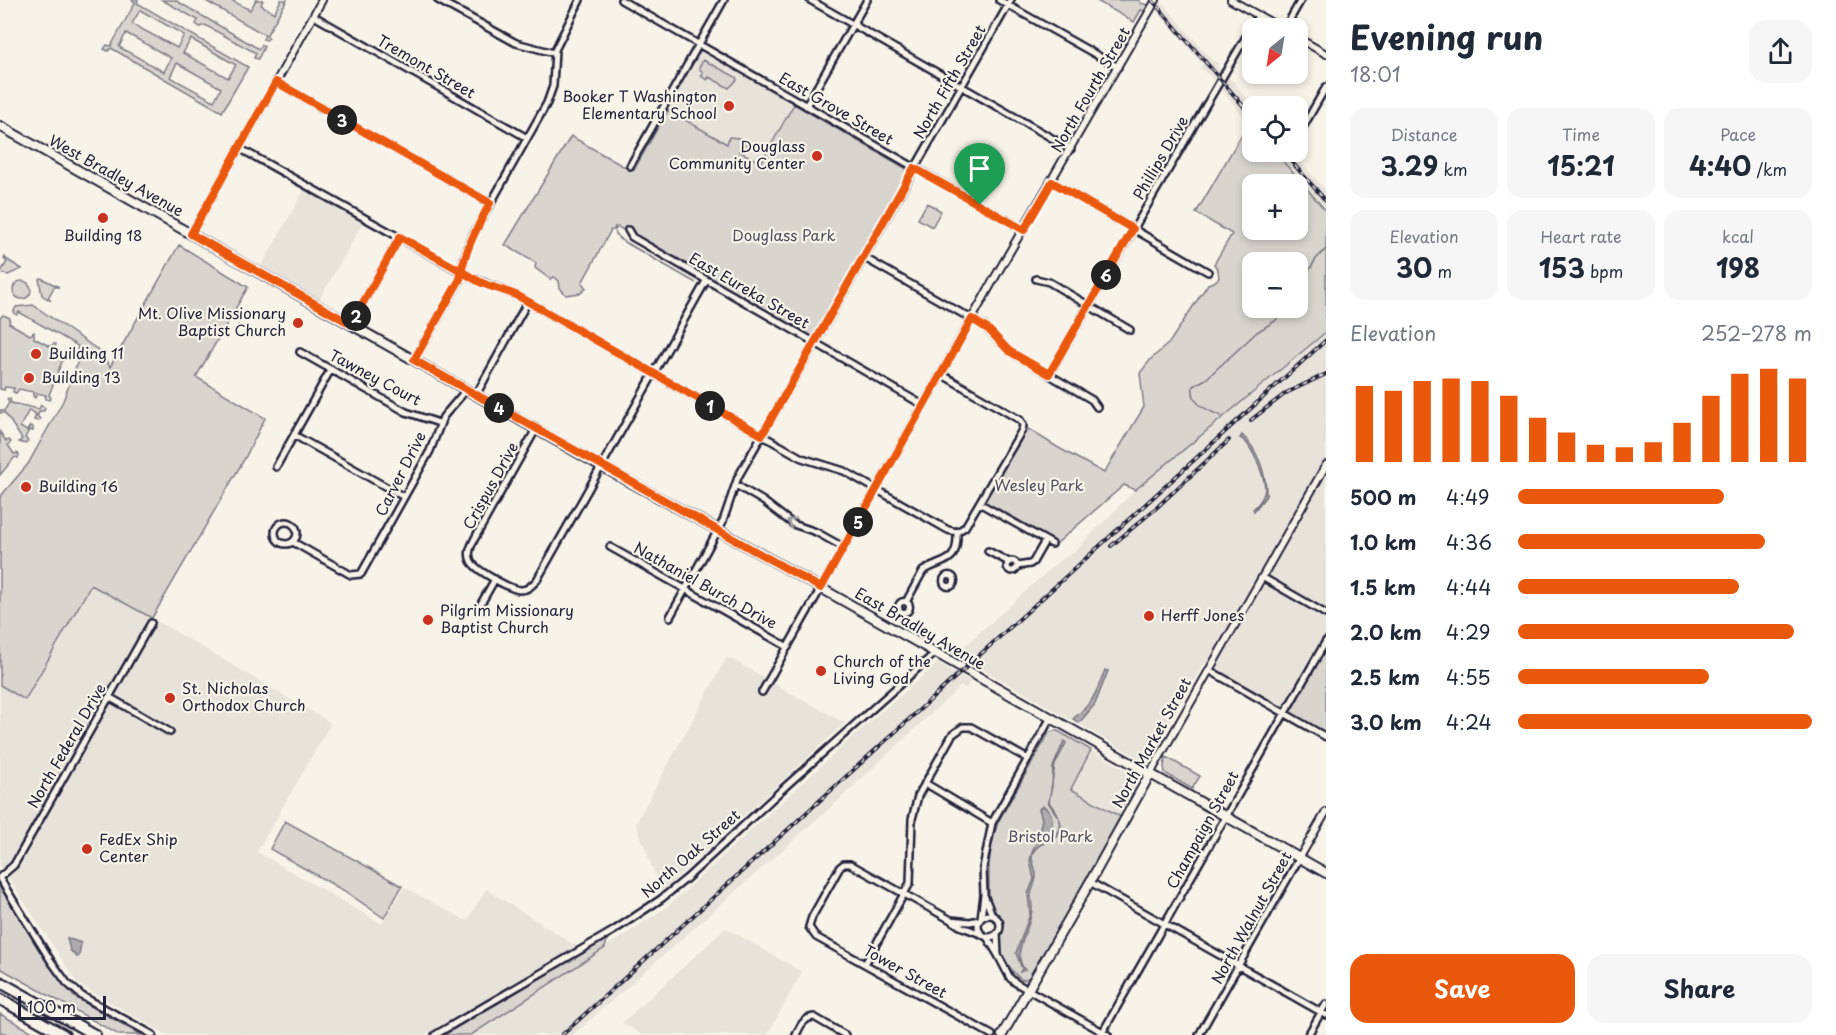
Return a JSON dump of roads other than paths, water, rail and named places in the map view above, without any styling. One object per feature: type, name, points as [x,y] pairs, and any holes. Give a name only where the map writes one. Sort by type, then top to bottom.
[{"type":"highway","points":[[0,982],[95,1035]]},
{"type":"highway","points":[[0,999],[64,1035]]},
{"type":"main road","name":"West Bradley Avenue","points":[[0,126],[501,410]]},
{"type":"main road","name":"East Bradley Avenue","points":[[501,410],[1326,873]]},
{"type":"main road","name":"North Market Street","points":[[1002,1035],[1150,774]]},
{"type":"street","points":[[191,234],[322,0]]},
{"type":"street","points":[[438,0],[516,43],[554,53]]},
{"type":"street","points":[[452,7],[456,0]]},
{"type":"street","points":[[414,360],[460,279],[473,235],[552,93],[555,75],[554,53],[580,0]]},
{"type":"street","name":"East Grove Street","points":[[621,0],[1024,230]]},
{"type":"street","points":[[630,166],[724,0]]},
{"type":"street","points":[[810,0],[1071,149]]},
{"type":"street","points":[[806,106],[867,0]]},
{"type":"street","points":[[999,0],[1010,3],[1118,67]]},
{"type":"street","name":"North Fourth Street","points":[[762,692],[923,405],[1156,0]]},
{"type":"street","points":[[1231,0],[1262,18]]},
{"type":"street","points":[[1289,18],[1301,0]]},
{"type":"street","name":"North Fifth Street","points":[[670,617],[718,530],[738,477],[1010,3]]},
{"type":"street","name":"Tremont Street","points":[[314,16],[527,138]]},
{"type":"street","name":"Phillips Drive","points":[[1049,374],[1258,16]]},
{"type":"street","points":[[1308,44],[1326,54]]},
{"type":"street","points":[[276,82],[490,203]]},
{"type":"street","points":[[1308,118],[1326,87]]},
{"type":"street","points":[[239,148],[461,272],[510,292],[802,458],[834,466],[941,526],[957,532]]},
{"type":"street","points":[[1052,182],[1208,272]]},
{"type":"street","name":"East Eureka Street","points":[[628,230],[632,237],[706,281],[923,405]]},
{"type":"street","points":[[351,324],[400,237]]},
{"type":"street","points":[[863,257],[972,319],[989,330],[1009,351],[1092,400],[1097,407]]},
{"type":"street","points":[[1036,279],[1049,282],[1130,330]]},
{"type":"street","name":"Crispus Drive","points":[[536,429],[470,547],[472,562],[495,579],[520,590],[533,585],[706,281]]},
{"type":"street","points":[[476,395],[527,303]]},
{"type":"street","name":"Tawney Court","points":[[300,352],[406,412],[440,423]]},
{"type":"street","points":[[276,467],[331,369]]},
{"type":"street","points":[[941,374],[1020,420],[1023,425],[1007,458],[965,527],[957,532]]},
{"type":"street","name":"Carver Drive","points":[[293,542],[351,575],[361,574],[430,451],[440,423],[466,390]]},
{"type":"street","points":[[294,435],[404,497]]},
{"type":"street","name":"North Market Street","points":[[1150,774],[1326,465]]},
{"type":"street","points":[[736,485],[763,501],[793,524],[816,532],[843,547]]},
{"type":"street","points":[[979,503],[1052,544]]},
{"type":"street","points":[[285,522],[294,526],[297,536],[293,542],[286,544],[278,542],[274,531],[278,525],[285,522]]},
{"type":"street","points":[[906,602],[923,571],[943,564],[952,556],[956,549],[957,532]]},
{"type":"street","points":[[988,551],[1009,562],[1007,567],[1015,570],[1017,566],[1032,562],[1045,541]]},
{"type":"street","name":"Nathaniel Burch Drive","points":[[610,547],[788,647]]},
{"type":"street","points":[[943,564],[947,576]]},
{"type":"street","points":[[1262,577],[1326,614]]},
{"type":"street","points":[[478,609],[495,579]]},
{"type":"street","name":"North Federal Drive","points":[[0,878],[14,865],[151,623]]},
{"type":"street","name":"Champaign Street","points":[[1104,1034],[1225,816],[1326,641]]},
{"type":"street","name":"North Oak Street","points":[[435,1035],[619,927],[661,899],[935,653]]},
{"type":"street","points":[[1209,670],[1326,737]]},
{"type":"street","points":[[109,697],[170,732]]},
{"type":"street","points":[[1050,719],[992,823],[983,868],[984,895],[978,927],[998,955],[1010,978],[1104,1034]]},
{"type":"street","points":[[866,964],[905,894],[911,877],[912,819],[918,796],[952,735],[963,727],[971,727],[1028,759]]},
{"type":"street","points":[[925,783],[992,823]]},
{"type":"street","name":"North Walnut Street","points":[[1199,1035],[1326,812]]},
{"type":"street","name":"Tower Street","points":[[905,894],[850,864],[844,864],[840,867],[812,917],[809,927],[816,936],[992,1035]]},
{"type":"street","points":[[0,878],[67,983],[82,996],[153,1035]]},
{"type":"street","points":[[1090,882],[1323,1014]]},
{"type":"street","points":[[905,894],[960,926],[984,935],[997,933]]},
{"type":"street","points":[[984,895],[992,915],[999,923],[998,955]]},
{"type":"street","points":[[951,920],[970,922],[992,915]]},
{"type":"street","points":[[1308,1035],[1323,1014],[1326,1004]]},
{"type":"street","points":[[796,1035],[802,1023],[814,1017],[845,1035]]},
{"type":"waterway","points":[[1308,272],[1326,249]]},
{"type":"waterway","points":[[1221,416],[1197,402],[1194,398],[1193,386],[1206,379],[1257,332],[1278,318]]},
{"type":"railway","points":[[1152,0],[1242,104]]},
{"type":"railway","points":[[1292,162],[1326,201]]},
{"type":"railway","points":[[562,1035],[1326,340]]},
{"type":"railway","points":[[1251,420],[1286,393],[1326,374]]},
{"type":"railway","points":[[1111,546],[1154,510],[1229,440]]},
{"type":"place","name":"Booker T Washington Elementary School","points":[[729,106]]},
{"type":"place","name":"Douglass Community Center","points":[[817,156]]},
{"type":"place","name":"Building 18","points":[[103,218]]},
{"type":"place","name":"Mt. Olive Missionary Baptist Church","points":[[298,323]]},
{"type":"place","name":"Building 11","points":[[36,354]]},
{"type":"place","name":"Building 13","points":[[29,378]]},
{"type":"place","name":"Building 16","points":[[26,487]]},
{"type":"place","name":"Herff Jones","points":[[1149,616]]},
{"type":"place","name":"Pilgrim Missionary Baptist Church","points":[[428,620]]},
{"type":"place","name":"Church of the Living God","points":[[821,671]]},
{"type":"place","name":"St. Nicholas Orthodox Church","points":[[170,698]]},
{"type":"place","name":"FedEx Ship Center","points":[[87,849]]},
{"type":"park label","name":"Douglass Park","points":[[784,236]]},
{"type":"park label","name":"Wesley Park","points":[[1039,486]]},
{"type":"park label","name":"Bristol Park","points":[[1050,837]]}]
